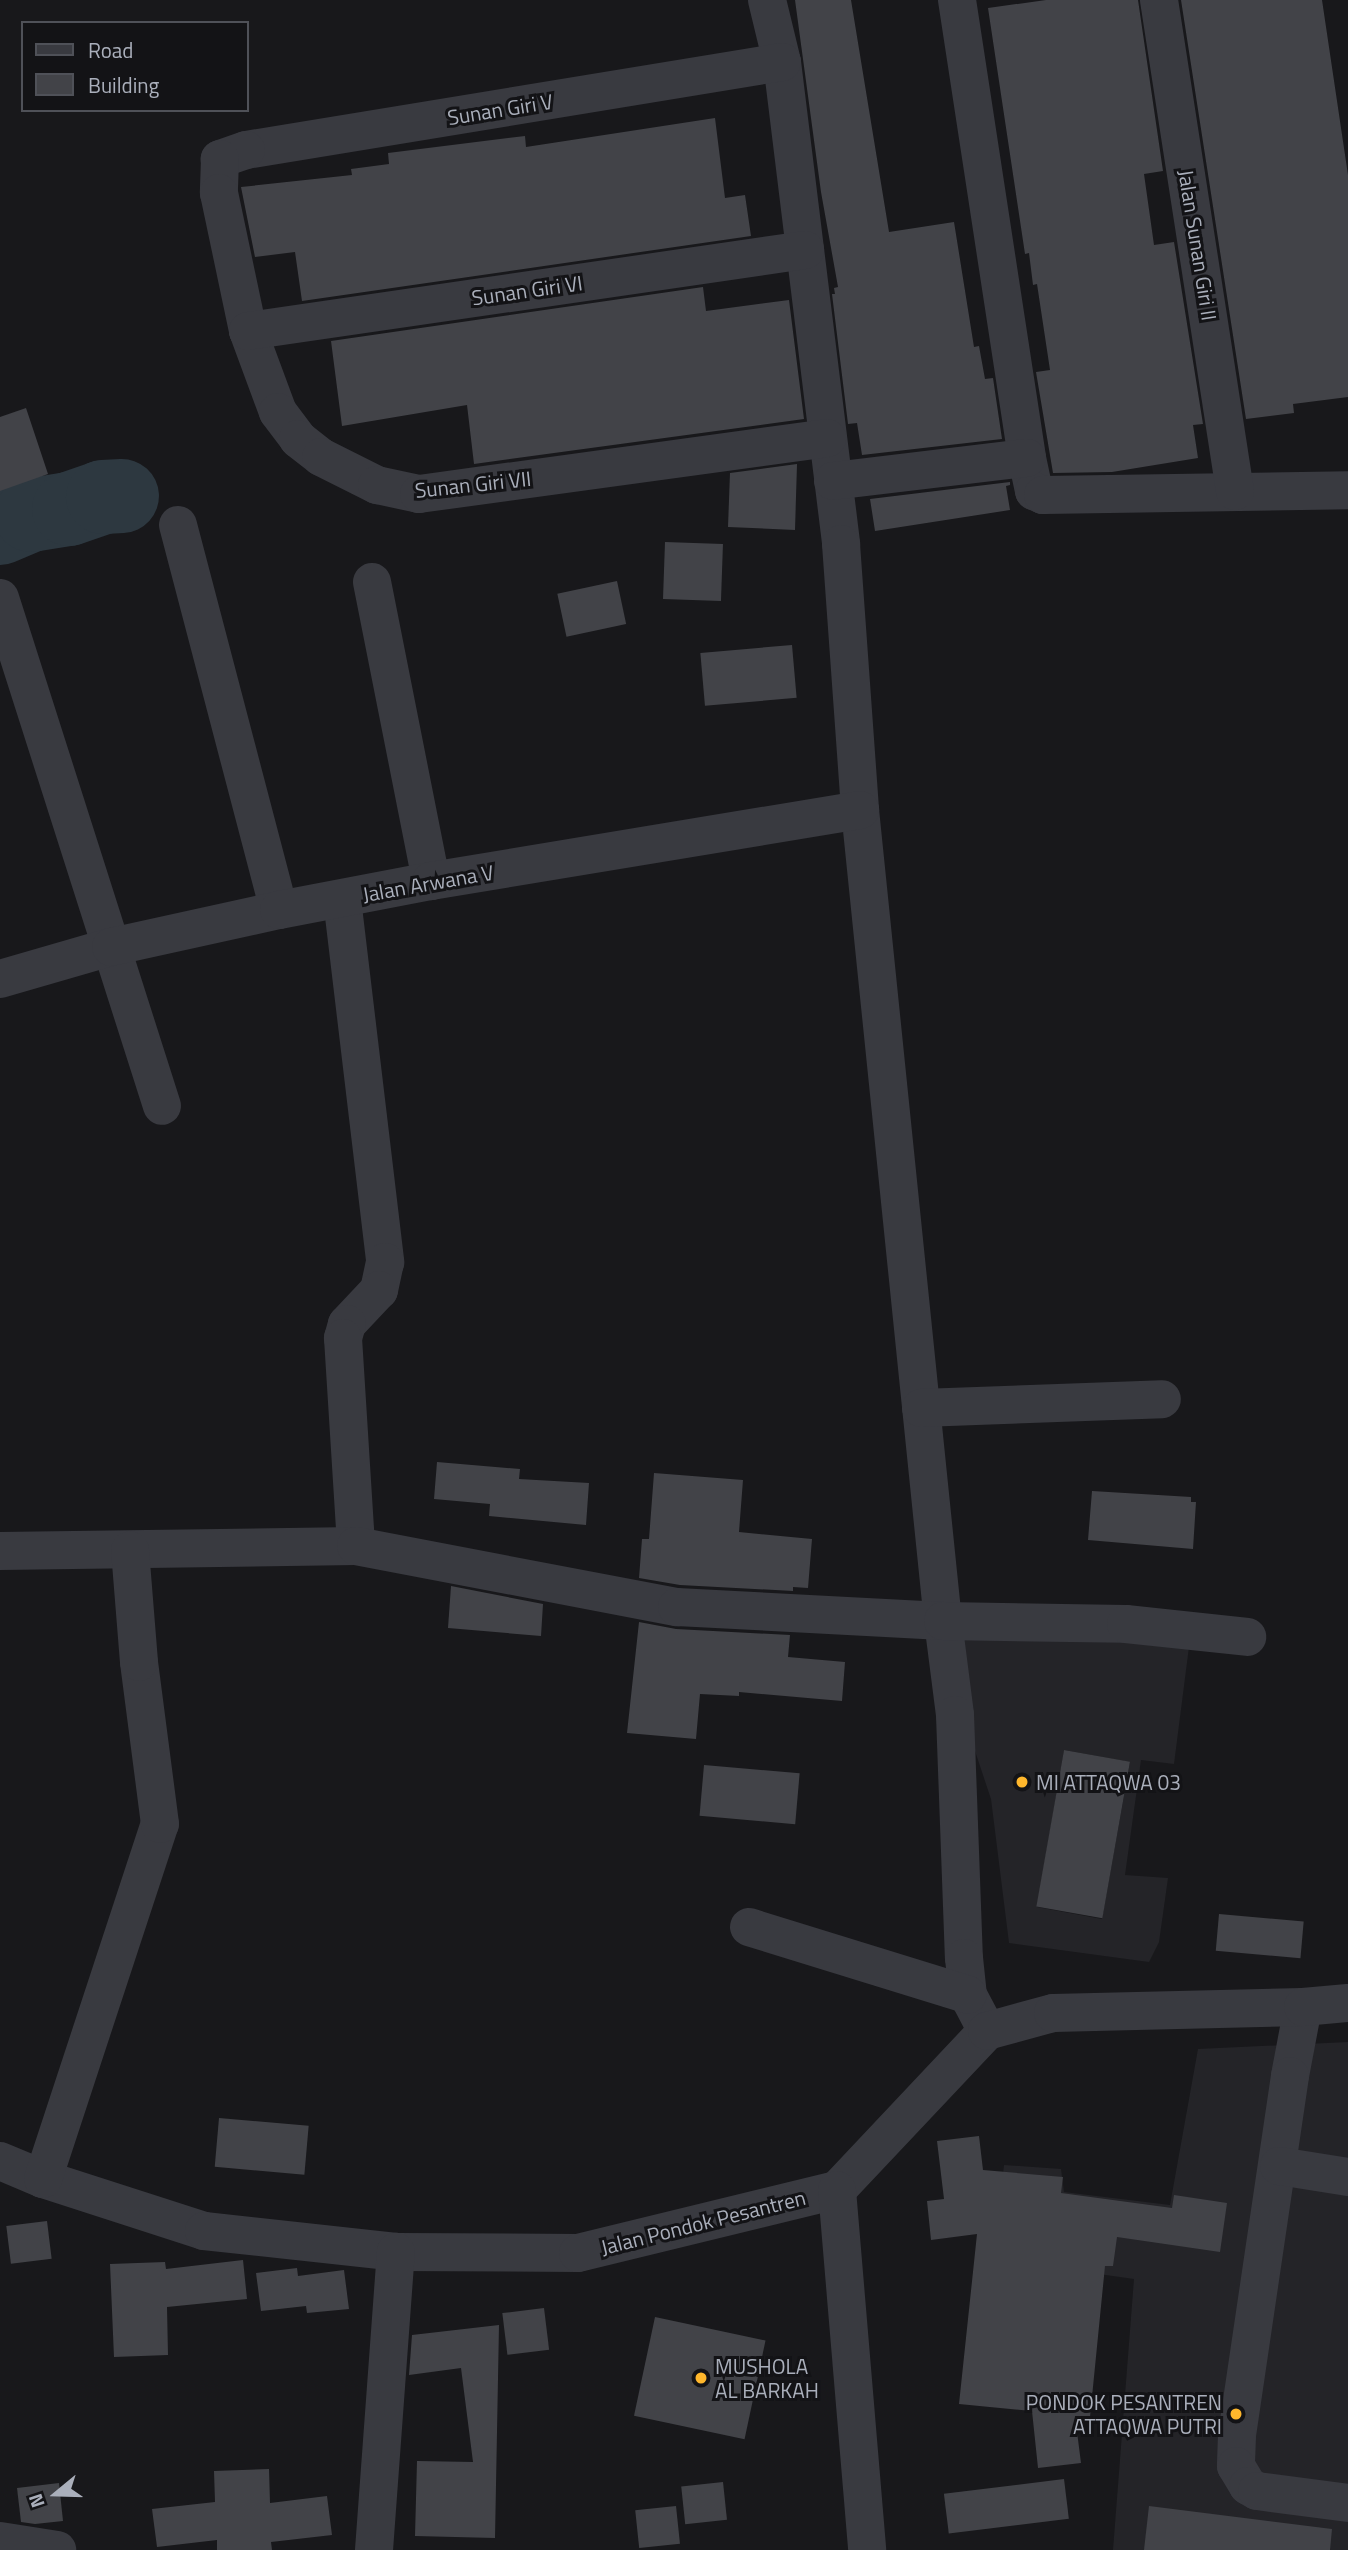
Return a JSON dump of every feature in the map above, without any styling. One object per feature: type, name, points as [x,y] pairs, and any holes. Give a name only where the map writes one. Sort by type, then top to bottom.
[{"type":"street","points":[[766,0],[782,62],[841,544],[860,810],[943,1621],[955,1715],[960,1902],[968,1994],[987,2031]]},
{"type":"street","points":[[957,0],[1031,485],[1043,495],[1348,490]]},
{"type":"street","name":"Jalan Sunan Giri II","points":[[1159,0],[1235,491]]},
{"type":"street","name":"Sunan Giri V","points":[[220,159],[246,150],[782,62]]},
{"type":"street","name":"Sunan Giri VII","points":[[220,159],[219,192],[248,331],[278,412],[298,439],[321,457],[377,485],[419,494],[827,438]]},
{"type":"street","name":"Sunan Giri VI","points":[[248,331],[806,250]]},
{"type":"street","points":[[834,481],[1027,458]]},
{"type":"street","points":[[178,525],[279,910]]},
{"type":"street","points":[[372,582],[431,881]]},
{"type":"street","points":[[0,598],[162,1106]]},
{"type":"street","name":"Jalan Arwana V","points":[[0,979],[111,947],[279,910],[431,881],[860,810]]},
{"type":"street","points":[[342,899],[385,1262],[379,1290],[347,1324],[343,1338],[356,1546]]},
{"type":"street","points":[[921,1408],[1163,1399]]},
{"type":"street","points":[[0,1551],[356,1546],[677,1608],[943,1621],[1126,1624],[1247,1637]]},
{"type":"street","points":[[43,2179],[160,1824],[139,1662],[130,1550]]},
{"type":"street","points":[[749,1927],[968,1994]]},
{"type":"street","points":[[867,2550],[837,2190],[987,2031],[1053,2013],[1303,2007],[1348,2003]]},
{"type":"street","points":[[1303,2007],[1290,2076],[1279,2166],[1237,2435],[1236,2466],[1248,2486],[1257,2491],[1348,2503]]},
{"type":"street","name":"Jalan Pondok Pesantren","points":[[0,2161],[43,2179],[204,2231],[396,2252],[578,2253],[837,2190]]},
{"type":"street","points":[[1279,2166],[1348,2177]]},
{"type":"street","points":[[374,2550],[396,2252]]},
{"type":"street","points":[[0,2540],[57,2550]]},
{"type":"shaded area","name":"MI ATTAQWA 03","points":[[936,1634],[1190,1639],[1174,1764],[1141,1760],[1125,1875],[1168,1878],[1159,1942],[1149,1962],[1009,1943],[991,1799]],"holes":[[[1064,1750],[1130,1762],[1102,1919],[1037,1907]]]},
{"type":"shaded area","name":"PONDOK PESANTREN ATTAQWA PUTRI","points":[[1348,2042],[1348,2550],[1113,2550],[1134,2279],[994,2259],[1004,2165],[1061,2169],[1064,2192],[1170,2205],[1198,2049]]},
{"type":"building","points":[[795,0],[851,0],[889,232],[954,222],[974,347],[979,346],[985,379],[993,378],[1002,439],[862,455],[857,423],[848,424],[832,294],[835,294],[834,288],[838,287],[821,192]]},
{"type":"building","points":[[1046,0],[1138,0],[1163,171],[1144,174],[1154,245],[1174,242],[1203,424],[1193,425],[1198,458],[1112,472],[1053,473],[1036,372],[1050,370],[1037,284],[1033,285],[1029,253],[1025,254],[988,8]]},
{"type":"building","points":[[1181,0],[1322,0],[1348,175],[1348,397],[1293,404],[1294,413],[1246,419]]},
{"type":"building","points":[[715,118],[725,198],[745,195],[751,236],[302,301],[295,252],[255,257],[241,187],[352,175],[351,169],[389,164],[388,153],[525,136],[526,147]]},
{"type":"building","points":[[703,287],[706,311],[789,300],[804,419],[474,464],[467,405],[342,426],[331,341]]},
{"type":"building","points":[[26,408],[48,474],[0,491],[0,417]]},
{"type":"building","points":[[797,464],[795,530],[728,527],[730,473]]},
{"type":"building","points":[[1010,482],[1010,485],[1006,486],[1010,510],[875,531],[870,499]]},
{"type":"building","points":[[665,542],[723,544],[721,601],[663,599]]},
{"type":"building","points":[[617,581],[626,624],[566,637],[557,594]]},
{"type":"building","points":[[792,645],[797,698],[705,706],[700,653]]},
{"type":"building","points":[[437,1462],[520,1469],[519,1479],[589,1483],[586,1525],[489,1516],[490,1504],[434,1499]]},
{"type":"building","points":[[654,1473],[743,1480],[739,1532],[812,1539],[808,1588],[793,1587],[793,1591],[680,1585],[639,1578],[642,1539],[649,1539]]},
{"type":"building","points":[[1092,1491],[1191,1497],[1191,1502],[1196,1502],[1193,1549],[1088,1540]]},
{"type":"building","points":[[451,1586],[543,1604],[541,1636],[448,1628]]},
{"type":"building","points":[[639,1622],[676,1629],[790,1635],[788,1657],[845,1662],[842,1701],[739,1692],[739,1696],[700,1694],[696,1739],[627,1733]]},
{"type":"building","points":[[1064,1750],[1130,1762],[1102,1918],[1036,1907]]},
{"type":"building","points":[[704,1765],[800,1773],[795,1824],[700,1816]]},
{"type":"building","points":[[1219,1914],[1304,1921],[1300,1958],[1216,1951]]},
{"type":"building","points":[[219,2118],[309,2126],[304,2175],[215,2167]]},
{"type":"building","points":[[979,2136],[983,2170],[1063,2177],[1061,2193],[1172,2208],[1174,2195],[1227,2203],[1220,2252],[1117,2237],[1113,2266],[1105,2266],[1090,2417],[1075,2416],[1081,2463],[1038,2468],[1032,2411],[959,2404],[977,2234],[931,2240],[927,2201],[944,2199],[937,2141]]},
{"type":"building","points":[[47,2221],[52,2259],[11,2264],[6,2226]]},
{"type":"building","points":[[243,2260],[247,2299],[167,2307],[168,2355],[114,2357],[110,2264],[165,2262],[166,2269]]},
{"type":"building","points":[[297,2268],[298,2276],[344,2270],[349,2309],[307,2313],[306,2306],[261,2311],[256,2273]]},
{"type":"building","points":[[544,2308],[549,2350],[507,2355],[502,2313]]},
{"type":"building","name":"MUSHOLA AL BARKAH","points":[[655,2317],[766,2340],[745,2439],[634,2416]]},
{"type":"building","points":[[499,2325],[495,2538],[415,2536],[417,2461],[473,2462],[461,2368],[409,2375],[412,2335]]},
{"type":"building","points":[[269,2469],[270,2503],[327,2496],[332,2535],[271,2542],[272,2550],[217,2550],[217,2540],[157,2547],[152,2509],[215,2502],[214,2471]]},
{"type":"building","points":[[1064,2479],[1069,2519],[949,2533],[944,2494]]},
{"type":"building","points":[[723,2482],[727,2520],[685,2524],[681,2486]]},
{"type":"building","points":[[59,2483],[63,2521],[35,2524],[21,2522],[17,2488]]},
{"type":"building","points":[[676,2506],[680,2544],[639,2548],[635,2510]]},
{"type":"building","points":[[1149,2506],[1332,2529],[1330,2550],[1144,2550]]},
{"type":"waterway","points":[[0,528],[31,515],[69,509],[103,497],[122,496]]},
{"type":"place","name":"MI ATTAQWA 03","points":[[1022,1782]]},
{"type":"place","name":"MUSHOLA AL BARKAH","points":[[701,2378]]},
{"type":"place","name":"PONDOK PESANTREN ATTAQWA PUTRI","points":[[1236,2414]]}]
